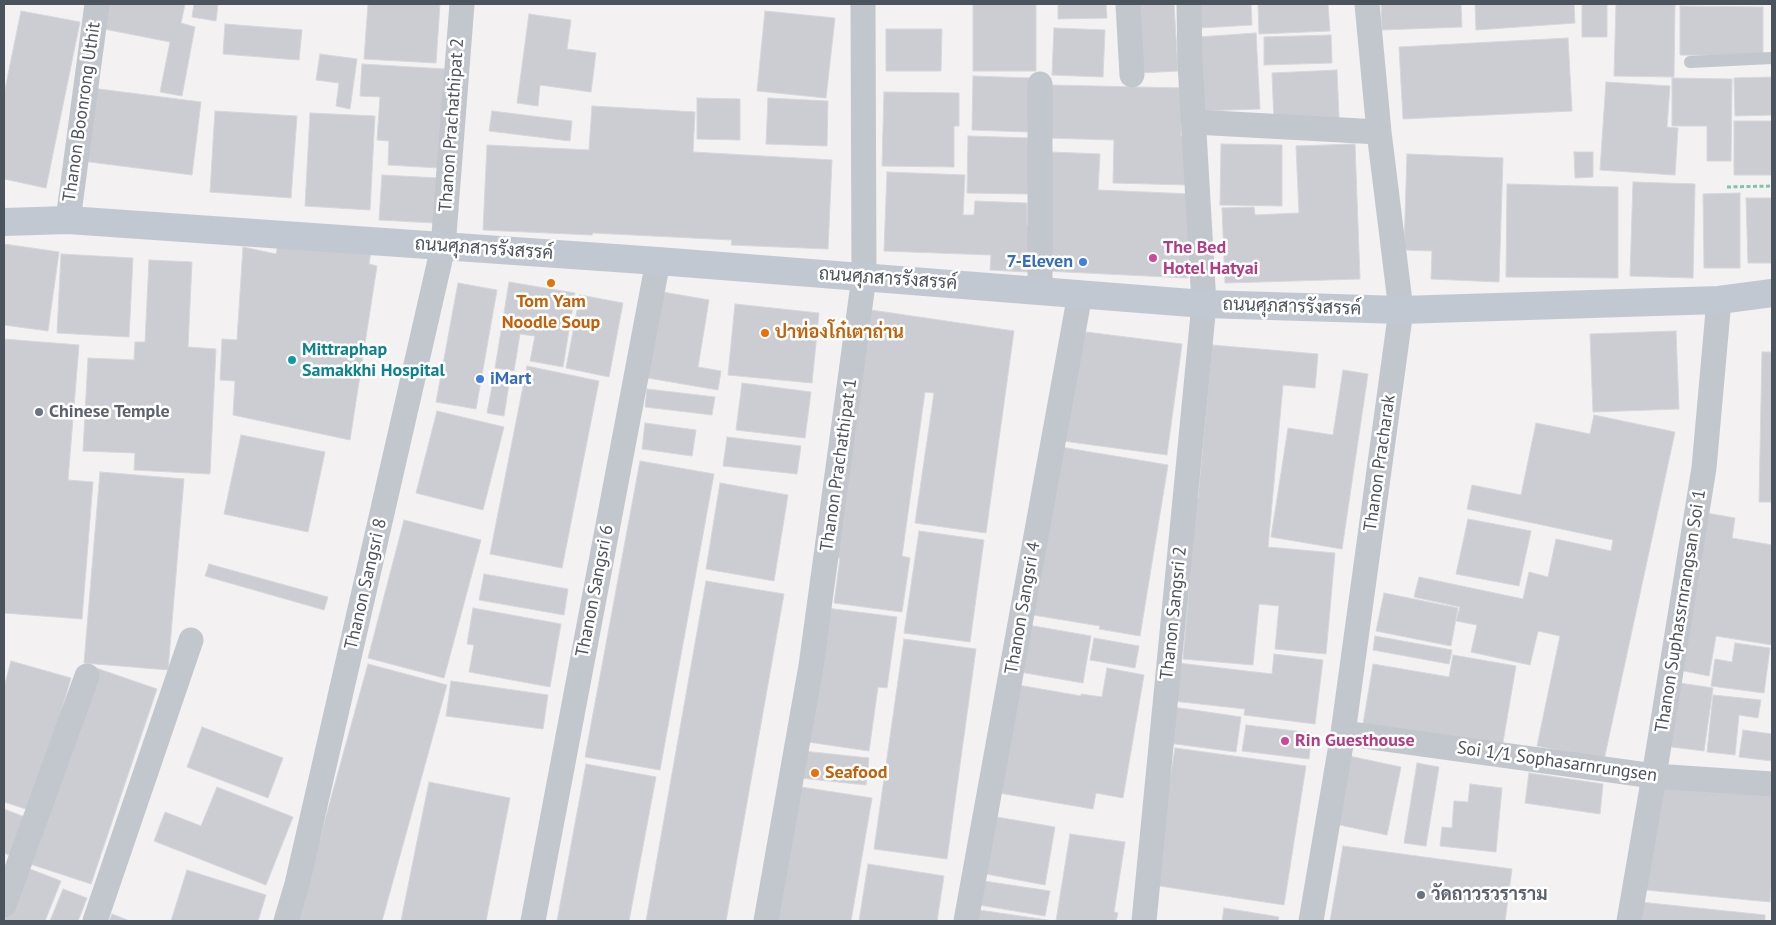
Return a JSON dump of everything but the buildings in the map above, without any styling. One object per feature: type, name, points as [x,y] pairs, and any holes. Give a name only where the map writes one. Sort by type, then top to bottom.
[{"type":"street","name":"Thanon Boonrong Uthit","points":[[68,220],[96,4]]},
{"type":"street","name":"Thanon Prachathipat 2","points":[[443,246],[462,4]]},
{"type":"street","name":"Thanon Prachathipat 1","points":[[766,921],[811,666],[864,277],[863,4]]},
{"type":"street","points":[[1128,4],[1132,75]]},
{"type":"street","name":"Thanon Sangsri 2","points":[[1144,921],[1204,304],[1189,4]]},
{"type":"street","name":"Thanon Pracharak","points":[[1310,921],[1343,733],[1401,310],[1379,132],[1367,4]]},
{"type":"street","points":[[1040,84],[1040,291]]},
{"type":"street","points":[[1194,122],[1379,132]]},
{"type":"street","name":"ถนนศุภสารรังสรรค์","points":[[4,222],[68,220],[658,261],[1204,304],[1401,310],[1719,300],[1772,293]]},
{"type":"street","name":"Thanon Sangsri 8","points":[[286,921],[297,884],[443,246]]},
{"type":"street","name":"Thanon Sangsri 6","points":[[533,921],[658,261]]},
{"type":"street","name":"Thanon Sangsri 4","points":[[966,921],[1080,294]]},
{"type":"street","name":"Thanon Suphassrnrangsan Soi 1","points":[[1629,921],[1704,468],[1719,300]]},
{"type":"street","points":[[95,921],[191,640]]},
{"type":"street","points":[[4,906],[87,676]]},
{"type":"street","name":"Soi 1/1 Sophasarnrungsen","points":[[1343,733],[1654,776],[1772,784]]},
{"type":"lane","points":[[1690,62],[1772,58]]},
{"type":"path","points":[[1727,187],[1772,186]]},
{"type":"place","name":"The Bed Hotel Hatyai","points":[[1153,258]]},
{"type":"place","name":"7-Eleven","points":[[1083,262]]},
{"type":"place","name":"Tom Yam Noodle Soup","points":[[551,283]]},
{"type":"place","name":"ปาท่องโก๋เตาถ่าน","points":[[765,333]]},
{"type":"place","name":"Mittraphap Samakkhi Hospital","points":[[292,360]]},
{"type":"place","name":"iMart","points":[[480,379]]},
{"type":"place","name":"Chinese Temple","points":[[39,412]]},
{"type":"place","name":"Rin Guesthouse","points":[[1285,741]]},
{"type":"place","name":"Seafood","points":[[815,773]]},
{"type":"place","name":"วัดถาวรวราราม","points":[[1421,895]]}]
